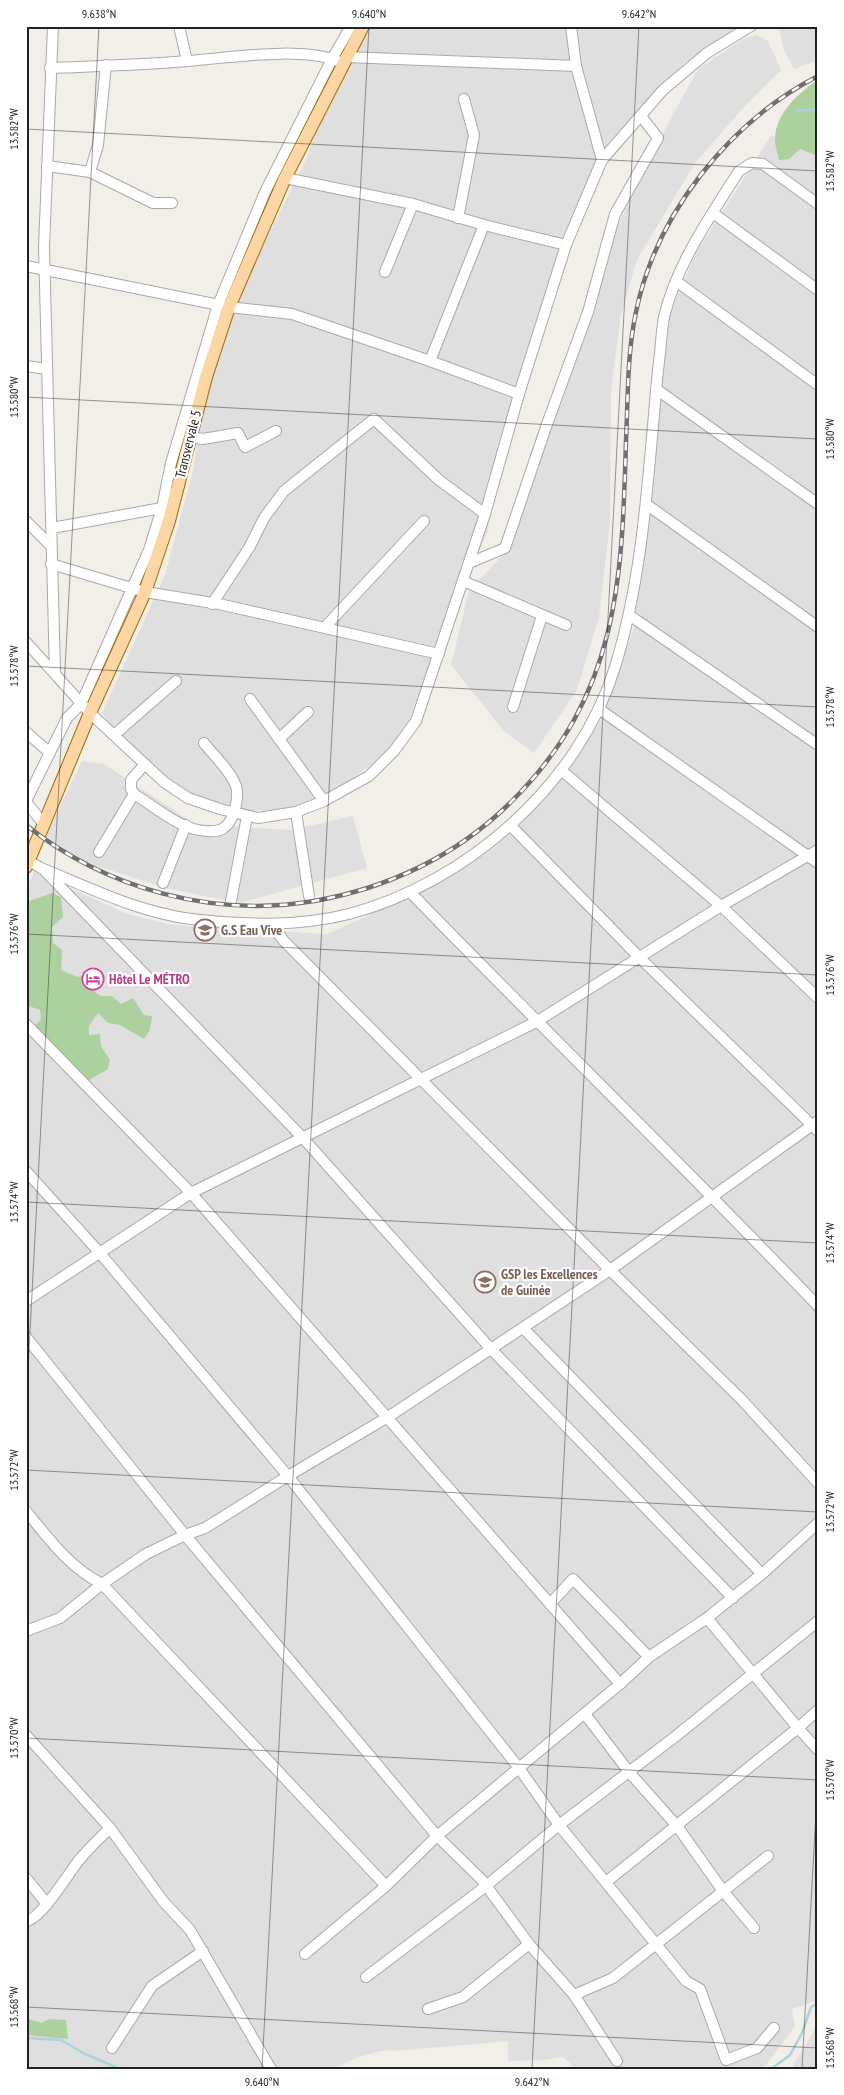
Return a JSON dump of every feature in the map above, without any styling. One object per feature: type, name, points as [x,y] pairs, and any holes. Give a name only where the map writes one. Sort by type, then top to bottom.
[{"type":"main road","name":"Transvervale 5","points":[[29,855],[86,708],[145,592],[167,507],[190,437],[223,306],[341,60],[363,26]]},
{"type":"street","points":[[53,26],[44,270],[55,673]]},
{"type":"street","points":[[179,26],[187,61]]},
{"type":"street","points":[[43,822],[26,801],[67,718],[86,708],[132,588],[167,507],[171,463],[223,306],[265,192],[341,60],[351,26]]},
{"type":"street","points":[[571,26],[576,66],[602,160]]},
{"type":"street","points":[[26,642],[86,708],[114,735],[164,782],[188,798],[258,818],[296,812],[324,801],[368,776],[394,751],[416,721],[485,514],[519,394],[566,245],[602,160],[663,90],[707,53],[751,26]]},
{"type":"street","points":[[50,68],[299,54],[341,60],[576,66]]},
{"type":"street","points":[[90,172],[98,145],[106,65]]},
{"type":"street","points":[[458,218],[474,136],[464,99]]},
{"type":"street","points":[[469,563],[505,548],[547,424],[588,312],[615,214],[658,138],[640,116]]},
{"type":"street","points":[[41,868],[141,909],[190,918],[272,925],[317,920],[350,913],[410,892],[463,861],[511,826],[561,770],[599,709],[615,668],[629,615],[646,504],[664,318],[676,281],[688,253],[739,171],[752,163],[763,164],[818,204]]},
{"type":"street","points":[[47,166],[90,172],[153,202],[172,203]]},
{"type":"street","points":[[285,178],[413,204],[484,225],[566,245]]},
{"type":"street","points":[[385,272],[413,204]]},
{"type":"street","points":[[713,213],[818,290]]},
{"type":"street","points":[[430,361],[484,225]]},
{"type":"street","points":[[26,266],[223,306],[292,314],[430,361],[519,394]]},
{"type":"street","points":[[676,281],[818,385]]},
{"type":"street","points":[[26,366],[47,369]]},
{"type":"street","points":[[656,389],[818,504]]},
{"type":"street","points":[[212,604],[249,548],[264,518],[284,491],[374,420],[439,480],[485,514]]},
{"type":"street","points":[[190,437],[203,440],[238,433],[245,447],[276,431]]},
{"type":"street","points":[[646,504],[818,627]]},
{"type":"street","points":[[52,528],[167,507]]},
{"type":"street","points":[[325,627],[424,520]]},
{"type":"street","points":[[26,521],[51,546]]},
{"type":"street","points":[[51,564],[145,592],[325,627],[439,654]]},
{"type":"street","points":[[463,581],[566,625]]},
{"type":"street","points":[[629,615],[818,745]]},
{"type":"street","points":[[514,707],[542,616]]},
{"type":"street","points":[[114,735],[176,681]]},
{"type":"street","points":[[250,699],[324,801]]},
{"type":"street","points":[[599,709],[818,863]]},
{"type":"street","points":[[279,739],[308,712]]},
{"type":"street","points":[[26,732],[50,753]]},
{"type":"street","points":[[145,764],[131,780],[131,789],[134,794],[192,828],[210,831],[220,830],[228,826],[234,812],[237,788],[232,777],[204,743]]},
{"type":"street","points":[[561,770],[721,906],[818,998]]},
{"type":"street","points":[[99,852],[134,794]]},
{"type":"street","points":[[296,812],[309,896]]},
{"type":"street","points":[[231,901],[247,816]]},
{"type":"street","points":[[163,883],[186,825]]},
{"type":"street","points":[[27,1630],[60,1618],[102,1584],[146,1554],[185,1535],[205,1528],[388,1417],[610,1270],[816,1126],[639,957],[511,826]]},
{"type":"street","points":[[26,1301],[191,1193],[536,1022],[721,906],[818,850]]},
{"type":"street","points":[[29,855],[304,1138],[491,1349],[733,1598]]},
{"type":"street","points":[[410,892],[536,1022],[714,1196],[818,1306]]},
{"type":"street","points":[[272,925],[283,940],[610,1270],[742,1400],[818,1484]]},
{"type":"street","points":[[26,1024],[191,1193],[620,1684]]},
{"type":"street","points":[[26,1171],[99,1252],[288,1476],[519,1768],[559,1825],[686,1981],[700,1989],[726,2060],[756,2048],[774,2028]]},
{"type":"street","points":[[523,1328],[762,1574]]},
{"type":"street","points":[[26,1338],[185,1535],[437,1836],[486,1886],[530,1944],[574,1995],[617,2061]]},
{"type":"street","points":[[26,1511],[59,1553],[87,1577],[102,1584],[386,1886]]},
{"type":"street","points":[[305,1954],[386,1886],[437,1836],[585,1714],[649,1657],[733,1598],[818,1523]]},
{"type":"street","points":[[550,1604],[573,1579],[649,1657]]},
{"type":"street","points":[[707,1618],[818,1750]]},
{"type":"street","points":[[366,1977],[486,1886],[559,1825],[629,1772],[818,1621]]},
{"type":"street","points":[[606,1882],[818,1710]]},
{"type":"street","points":[[585,1714],[629,1772],[677,1826],[723,1891],[754,1928]]},
{"type":"street","points":[[26,1735],[110,1828],[162,1901],[190,1930],[271,2069]]},
{"type":"street","points":[[26,1922],[30,1921],[47,1904],[80,1859],[110,1828]]},
{"type":"street","points":[[574,1995],[613,1978],[768,1856]]},
{"type":"street","points":[[26,1878],[47,1904]]},
{"type":"street","points":[[428,2009],[463,1997],[530,1944]]},
{"type":"street","points":[[112,2048],[152,1986],[203,1951]]},
{"type":"shaded area","points":[[371,26],[743,26],[683,64],[609,142],[591,175],[563,238],[500,439],[488,531],[438,640],[409,720],[390,752],[338,788],[296,810],[246,811],[197,801],[139,765],[102,713],[165,575],[194,467],[200,406],[245,283],[308,155],[323,112]]},
{"type":"shaded area","points":[[779,26],[818,26],[818,60],[794,69],[783,48]]},
{"type":"shaded area","points":[[757,35],[768,41],[781,70],[745,106],[695,163],[637,260],[621,315],[611,390],[610,521],[599,617],[577,690],[534,753],[504,731],[451,665],[469,591],[500,558],[521,518],[551,430],[591,278],[672,116],[699,68],[745,38]]},
{"type":"shaded area","points":[[771,136],[818,144],[818,2000],[792,2009],[795,2026],[766,2065],[759,2069],[576,2069],[563,2057],[543,2060],[508,2061],[508,2041],[381,2051],[361,2056],[332,2069],[26,2069],[26,890],[34,872],[128,914],[172,925],[327,934],[427,889],[494,848],[558,780],[599,723],[633,630],[645,549],[644,522],[649,423],[669,316],[697,251]]},
{"type":"shaded area","points":[[82,761],[104,764],[195,824],[292,830],[353,816],[367,868],[239,903],[165,888],[82,861],[46,836]]},
{"type":"shaded area","points":[[818,2024],[818,2069],[789,2069],[792,2067]]},
{"type":"green space","points":[[816,81],[818,156],[800,149],[789,159],[779,160],[775,140],[780,120],[790,104]]},
{"type":"green space","points":[[52,893],[61,897],[63,917],[52,927],[53,943],[62,950],[61,970],[77,977],[89,974],[95,992],[101,996],[112,996],[121,1004],[133,998],[144,1015],[152,1016],[150,1030],[144,1039],[120,1025],[108,1023],[98,1013],[89,1026],[89,1035],[100,1034],[101,1046],[110,1060],[108,1069],[89,1080],[66,1070],[64,1055],[34,1026],[41,1020],[40,1010],[26,1005],[27,902]]},
{"type":"green space","points":[[26,2016],[41,2023],[49,2019],[66,2020],[68,2039],[26,2035]]},
{"type":"waterway","points":[[797,111],[818,109]]},
{"type":"waterway","points":[[771,2069],[790,2055],[802,2033],[811,2007],[818,2003]]},
{"type":"waterway","points":[[26,2038],[61,2040],[83,2053],[120,2069]]},
{"type":"railway","points":[[26,825],[57,847],[91,866],[126,882],[162,893],[200,901],[238,905],[276,905],[314,901],[342,895],[395,878],[421,866],[469,838],[512,801],[547,761],[574,720],[594,678],[607,634],[616,589],[621,542],[628,376],[633,328],[646,276],[660,240],[679,206],[701,174],[727,145],[755,118],[785,95],[818,76]]},
{"type":"place","name":"G.S Eau Vive","points":[[205,930]]},
{"type":"place","name":"Hôtel Le MÉTRO","points":[[93,979]]},
{"type":"place","name":"GSP les Excellences de Guinée","points":[[485,1282]]}]
